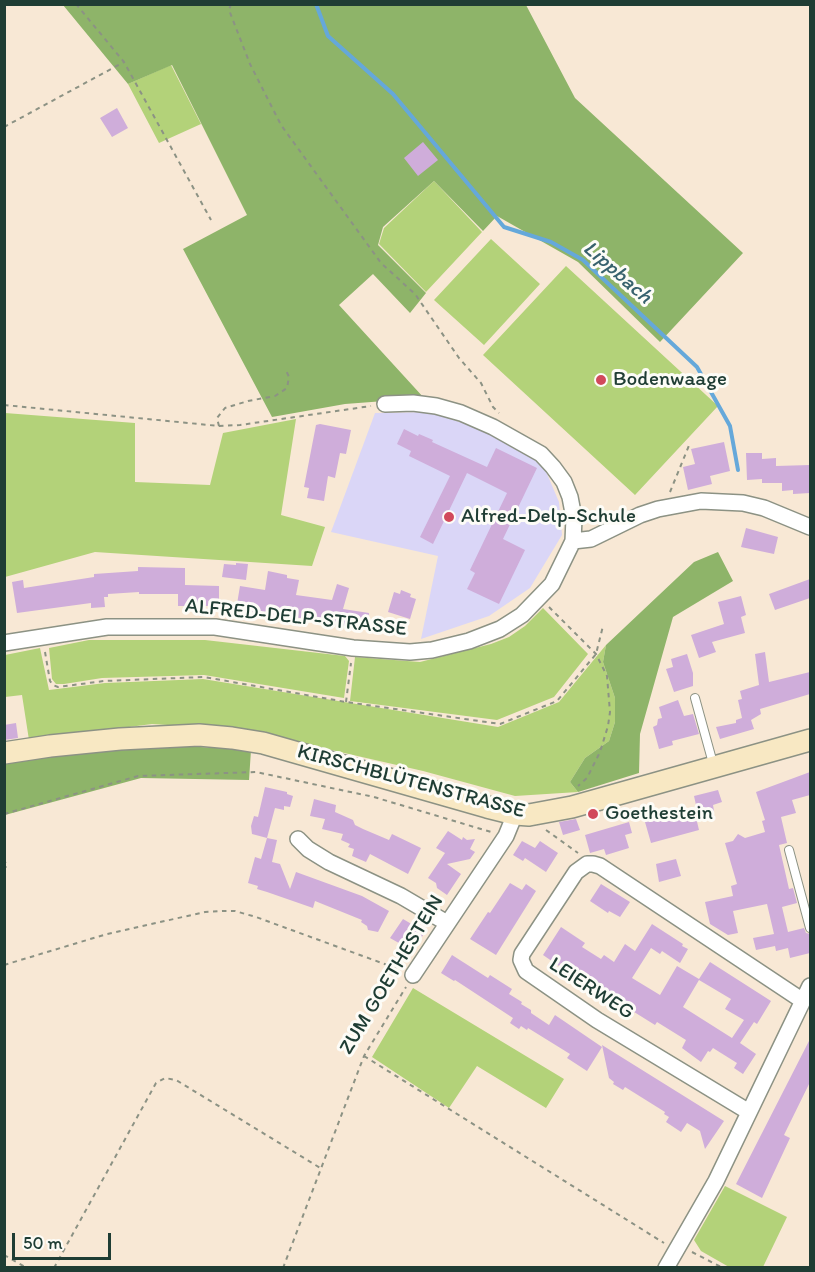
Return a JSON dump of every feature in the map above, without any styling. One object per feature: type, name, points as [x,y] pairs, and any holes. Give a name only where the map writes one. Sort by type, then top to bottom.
[{"type":"main road","name":"KIRSCHBLÜTENSTRASSE","points":[[4,753],[131,738],[199,735],[232,738],[263,742],[515,814],[540,814],[810,740]]},
{"type":"street","name":"ALFRED-DELP-STRASSE","points":[[4,643],[107,627],[215,627],[353,648],[410,652],[432,650],[469,641],[500,629],[522,615],[552,584],[573,541],[574,518],[570,497],[559,474],[541,454],[521,441],[461,413],[413,403],[385,404]]},
{"type":"street","points":[[573,541],[591,539],[640,515],[670,506],[701,501],[743,503],[785,515],[810,527]]},
{"type":"street","name":"ZUM GOETHESTEIN","points":[[413,975],[506,836],[515,814]]},
{"type":"street","points":[[298,839],[308,849],[329,862],[401,896],[447,923]]},
{"type":"street","points":[[587,864],[600,866],[803,1001]]},
{"type":"street","name":"LEIERWEG","points":[[587,864],[576,872],[522,954],[521,960],[526,971],[597,1020],[749,1112]]},
{"type":"street","points":[[666,1268],[716,1180],[810,986]]},
{"type":"lane","points":[[695,698],[714,768]]},
{"type":"lane","points":[[789,850],[810,928]]},
{"type":"path","points":[[76,4],[123,62],[211,219]]},
{"type":"path","points":[[231,4],[229,10],[250,64],[281,124],[381,263],[415,294],[459,358],[481,383],[493,407],[504,419]]},
{"type":"path","points":[[4,127],[123,62]]},
{"type":"path","points":[[219,426],[217,418],[225,408],[275,396],[288,388],[289,377],[285,368]]},
{"type":"path","points":[[4,405],[219,426],[385,404]]},
{"type":"path","points":[[670,506],[670,490],[690,443]]},
{"type":"path","points":[[539,598],[596,654],[607,676],[610,712],[600,752],[587,778],[581,785],[568,791],[572,807]]},
{"type":"path","points":[[42,637],[50,681],[53,686],[58,687],[104,681],[204,677],[346,702],[501,724],[558,701],[596,654],[603,626]]},
{"type":"path","points":[[346,702],[353,648]]},
{"type":"path","points":[[4,814],[138,776],[256,772],[374,797],[506,836]]},
{"type":"path","points":[[540,814],[543,828],[550,835],[575,850],[587,864]]},
{"type":"path","points":[[4,859],[7,867],[4,867]]},
{"type":"path","points":[[4,965],[106,934],[222,910],[256,917],[413,975]]},
{"type":"path","name":"ZUM GOETHESTEIN","points":[[283,1268],[364,1056],[413,975]]},
{"type":"path","points":[[364,1056],[667,1245],[689,1250],[723,1268]]},
{"type":"path","points":[[54,1268],[156,1083],[165,1078],[176,1080],[322,1169]]},
{"type":"path","points":[[4,1255],[27,1268]]},
{"type":"shaded area","name":"Alfred-Delp-Schule","points":[[428,412],[482,429],[542,462],[559,502],[562,535],[530,588],[489,616],[421,639],[438,556],[331,532],[375,413]]},
{"type":"green space","points":[[63,5],[526,5],[575,98],[743,253],[660,342],[578,262],[497,216],[483,231],[434,181],[383,227],[378,245],[426,293],[410,313],[373,274],[339,305],[424,398],[345,404],[272,417],[183,249],[247,215],[172,65],[128,84]]},
{"type":"green space","points":[[171,65],[201,124],[159,143],[128,84]]},
{"type":"green space","points":[[434,181],[482,232],[426,292],[379,244],[384,228]]},
{"type":"green space","points":[[491,239],[540,284],[484,345],[434,300]]},
{"type":"green space","name":"Bodenwaage","points":[[566,266],[718,406],[635,495],[483,355]]},
{"type":"green space","points":[[5,413],[135,423],[135,482],[210,485],[223,433],[296,419],[281,515],[325,527],[312,566],[95,552],[5,577]]},
{"type":"green space","points":[[718,552],[733,581],[673,617],[640,734],[639,773],[578,792],[570,782],[585,758],[609,741],[615,722],[615,698],[603,662],[606,645],[694,562]]},
{"type":"green space","points":[[543,608],[588,654],[554,697],[497,720],[350,701],[355,657],[420,662],[491,644],[509,637],[525,626]]},
{"type":"green space","points":[[89,640],[205,640],[345,656],[349,661],[344,698],[204,675],[102,678],[56,684],[52,679],[49,648]]},
{"type":"green space","points":[[606,645],[603,662],[615,698],[615,722],[609,741],[585,758],[570,782],[578,792],[515,796],[423,771],[244,730],[152,724],[29,740],[22,695],[5,697],[5,655],[40,648],[49,690],[105,683],[203,679],[498,727],[559,702]]},
{"type":"green space","points":[[166,745],[251,750],[249,780],[141,778],[5,815],[5,763],[52,755]]},
{"type":"green space","points":[[413,988],[564,1079],[546,1108],[477,1066],[449,1108],[372,1057]]},
{"type":"green space","points":[[725,1186],[787,1217],[763,1267],[729,1267],[701,1251],[694,1240]]},
{"type":"building","points":[[117,108],[128,128],[112,137],[100,118]]},
{"type":"building","points":[[423,142],[438,160],[418,176],[404,158]]},
{"type":"building","points":[[316,425],[351,430],[346,454],[340,453],[335,478],[328,476],[324,501],[307,498],[309,488],[304,487]]},
{"type":"building","points":[[404,429],[433,440],[432,442],[487,467],[496,448],[537,468],[503,539],[525,550],[499,604],[467,589],[475,573],[470,570],[507,493],[467,473],[433,544],[420,537],[450,476],[409,456],[411,451],[397,444]]},
{"type":"building","points":[[724,442],[730,471],[710,476],[712,484],[688,490],[683,467],[695,464],[691,449]]},
{"type":"building","points":[[746,453],[762,453],[762,459],[776,458],[776,466],[810,465],[810,493],[793,494],[793,490],[782,491],[782,483],[762,483],[762,479],[747,480]]},
{"type":"building","points":[[746,528],[778,537],[774,554],[741,547]]},
{"type":"building","points":[[236,563],[248,564],[246,580],[222,577],[224,564],[236,565]]},
{"type":"building","points":[[138,567],[185,568],[185,585],[219,586],[219,606],[178,606],[178,594],[139,594],[139,592],[108,594],[108,597],[104,597],[105,607],[91,608],[91,603],[17,613],[12,582],[23,580],[24,588],[94,577],[94,574],[138,571]]},
{"type":"building","points":[[268,571],[299,580],[296,595],[332,600],[337,584],[349,588],[343,609],[369,613],[367,629],[331,624],[332,622],[236,610],[240,586],[265,590]]},
{"type":"building","points":[[810,579],[810,598],[775,610],[769,594]]},
{"type":"building","points":[[401,590],[416,599],[410,619],[388,612],[394,592],[400,594]]},
{"type":"building","points":[[741,596],[746,615],[741,617],[745,633],[712,642],[716,652],[699,658],[691,635],[724,624],[718,602]]},
{"type":"building","points":[[765,652],[769,682],[810,672],[810,694],[760,709],[761,714],[751,720],[754,729],[720,739],[716,727],[736,723],[736,720],[742,718],[738,700],[742,699],[740,691],[759,685],[755,654]]},
{"type":"building","points":[[687,654],[693,673],[693,686],[674,692],[666,669],[673,667],[671,659]]},
{"type":"building","points":[[678,700],[684,716],[693,714],[699,734],[672,741],[673,745],[659,749],[653,727],[657,725],[658,719],[662,718],[659,707]]},
{"type":"building","points":[[16,723],[18,738],[4,740],[4,725]]},
{"type":"building","points":[[810,772],[810,795],[792,800],[796,813],[781,817],[787,843],[779,845],[789,889],[793,888],[797,903],[782,907],[788,932],[804,928],[806,933],[810,934],[810,953],[790,958],[788,948],[776,951],[775,946],[756,950],[753,938],[774,934],[767,904],[733,911],[738,933],[728,935],[710,924],[705,902],[733,896],[731,886],[737,884],[725,843],[733,841],[738,834],[745,838],[765,832],[762,821],[765,820],[756,792]]},
{"type":"building","points":[[265,787],[287,792],[293,796],[290,807],[284,806],[284,810],[275,808],[267,838],[252,834],[251,826],[254,816],[258,817]]},
{"type":"building","points":[[718,790],[722,802],[713,805],[714,811],[698,814],[694,796]]},
{"type":"building","points":[[314,799],[336,805],[335,812],[353,820],[355,825],[363,829],[389,840],[392,834],[421,848],[408,874],[370,854],[366,862],[352,856],[354,849],[348,847],[350,844],[341,840],[343,834],[322,829],[325,819],[310,816]]},
{"type":"building","points":[[694,809],[699,830],[651,843],[645,822]]},
{"type":"building","points":[[576,819],[580,830],[563,835],[559,822]]},
{"type":"building","points":[[629,822],[632,833],[625,835],[629,848],[606,855],[604,849],[590,853],[585,835]]},
{"type":"building","points":[[448,831],[462,840],[463,837],[467,840],[475,839],[470,849],[475,852],[470,859],[447,864],[461,874],[447,895],[428,878],[445,853],[436,848]]},
{"type":"building","points":[[267,838],[277,840],[272,862],[280,864],[290,889],[296,872],[362,896],[389,911],[378,932],[368,930],[367,926],[361,922],[362,920],[315,901],[313,908],[257,889],[258,886],[248,883],[255,857],[261,859]]},
{"type":"building","points":[[522,841],[535,848],[540,841],[558,853],[546,872],[525,858],[523,861],[513,855]]},
{"type":"building","points":[[676,859],[681,876],[659,882],[656,864]]},
{"type":"building","points":[[510,883],[522,890],[526,884],[536,891],[496,955],[470,939]]},
{"type":"building","points":[[601,884],[630,902],[620,917],[609,911],[608,913],[590,901]]},
{"type":"building","points":[[403,919],[425,932],[413,951],[390,938]]},
{"type":"building","points":[[652,924],[688,949],[680,963],[662,951],[660,954],[651,948],[632,978],[660,995],[677,966],[699,979],[710,962],[771,1001],[757,1024],[754,1022],[740,1043],[756,1054],[743,1074],[734,1068],[737,1063],[713,1048],[710,1052],[708,1051],[701,1062],[682,1048],[686,1040],[657,1022],[655,1025],[594,987],[595,984],[561,963],[559,966],[543,955],[561,927],[585,943],[582,947],[601,959],[604,955],[614,962],[625,944],[635,951]],"holes":[[[699,980],[731,999],[725,1009],[744,1020],[732,1038],[683,1007]]]},
{"type":"building","points":[[452,955],[488,978],[490,975],[512,989],[509,994],[549,1025],[555,1015],[602,1047],[587,1071],[567,1058],[570,1054],[528,1028],[527,1030],[521,1026],[519,1029],[510,1023],[513,1018],[441,973]]},
{"type":"building","points":[[810,1039],[810,1082],[784,1135],[790,1138],[762,1198],[736,1184]]},
{"type":"building","points":[[602,1045],[724,1121],[705,1149],[700,1131],[687,1123],[681,1132],[666,1122],[669,1117],[664,1114],[665,1112],[625,1087],[623,1090],[613,1084],[614,1082],[609,1078]]},
{"type":"waterway","name":"Lippbach","points":[[316,4],[328,36],[393,94],[504,227],[551,242],[583,260],[697,367],[730,426],[738,470]]},
{"type":"place","name":"Bodenwaage","points":[[601,380]]},
{"type":"place","name":"Alfred-Delp-Schule","points":[[449,517]]},
{"type":"place","name":"Goethestein","points":[[593,814]]}]
